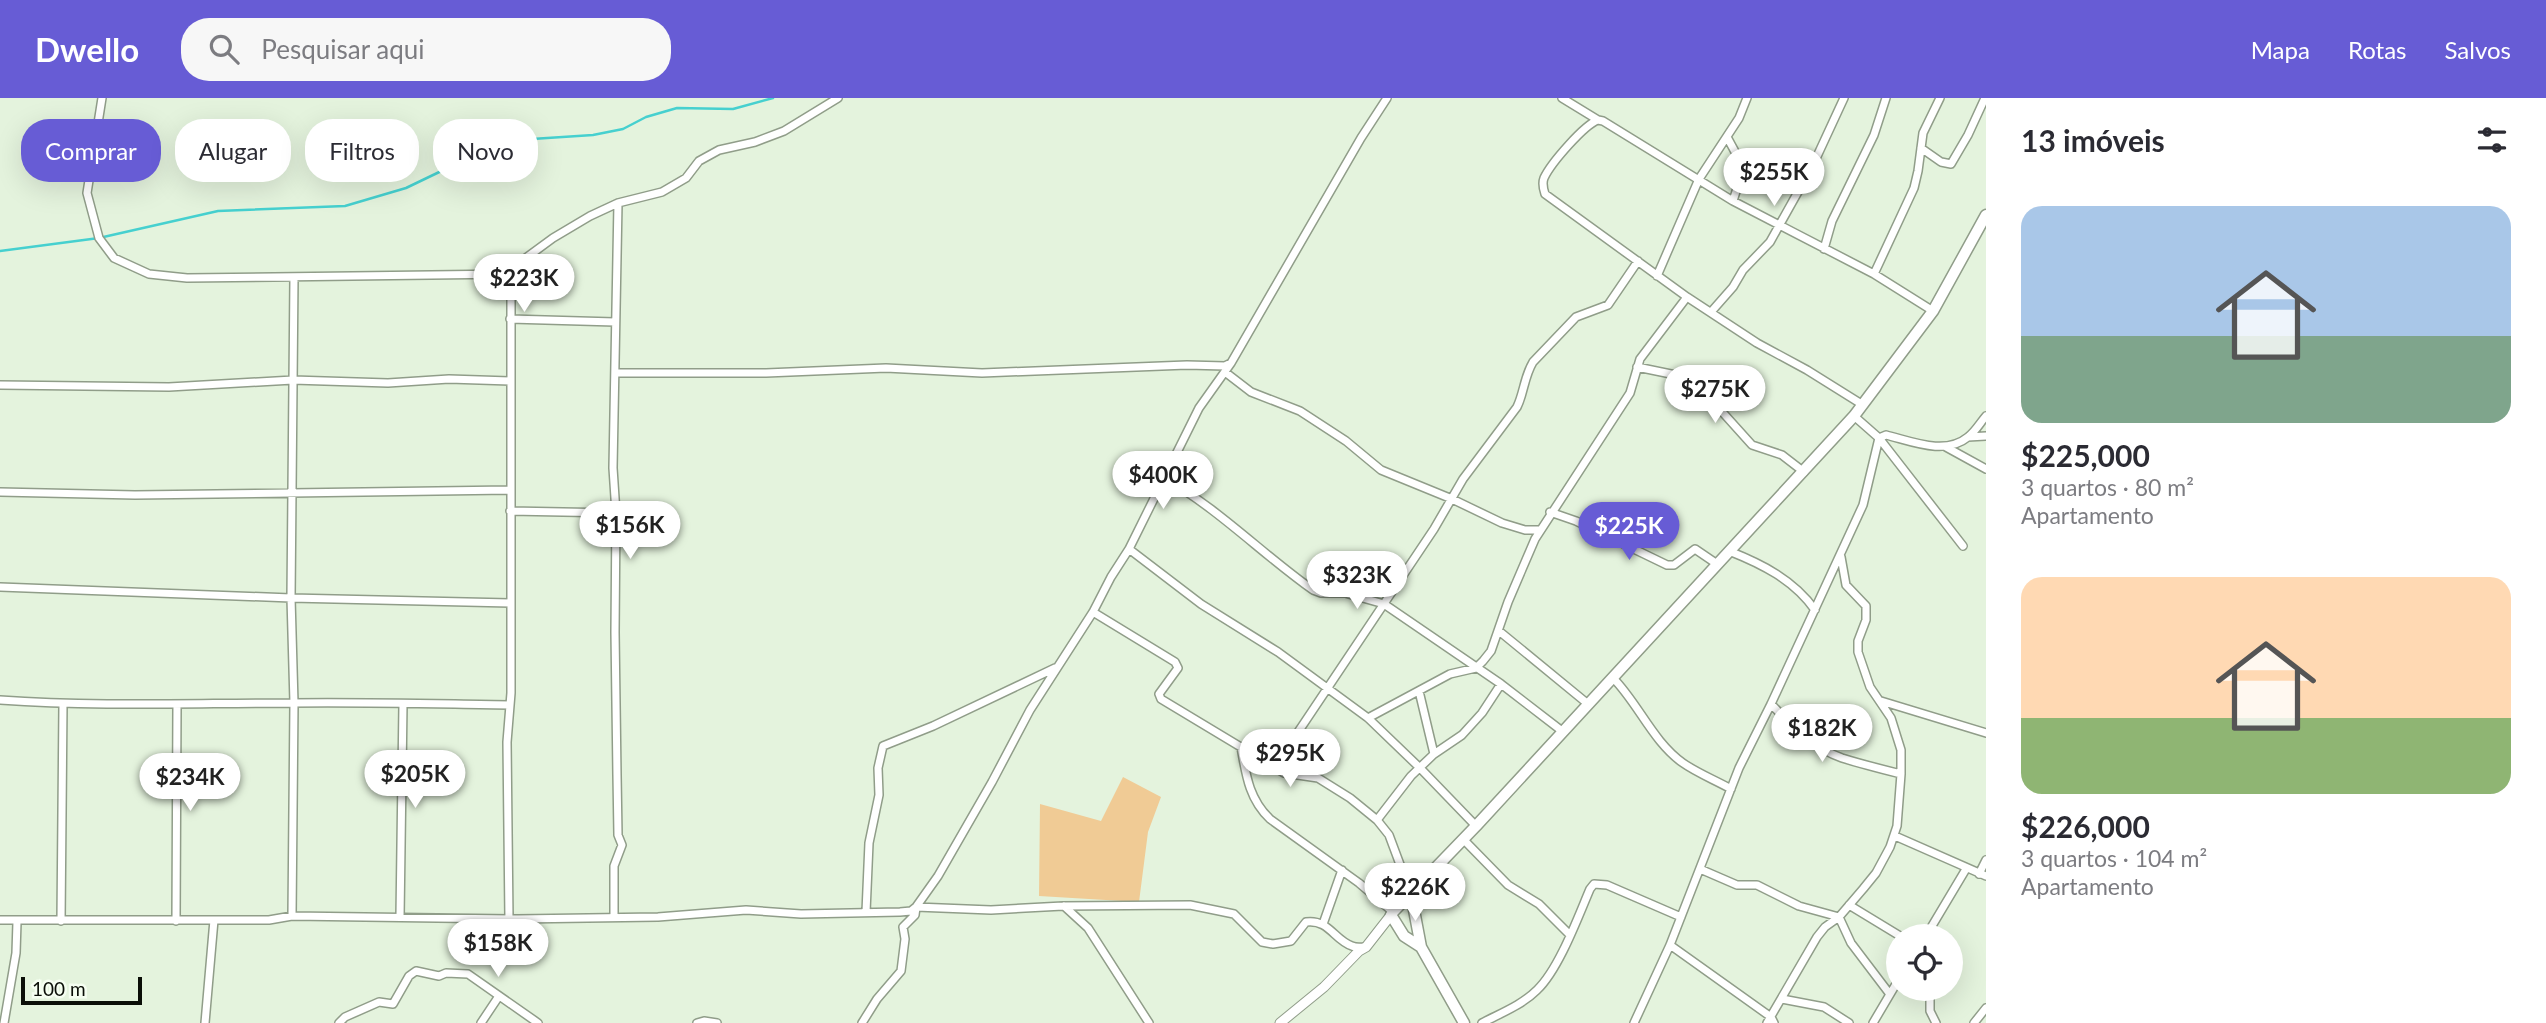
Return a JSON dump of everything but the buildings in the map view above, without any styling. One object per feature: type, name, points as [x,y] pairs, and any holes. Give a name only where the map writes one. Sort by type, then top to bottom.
[{"type":"main road","points":[[1421,947],[1404,936],[1392,914],[1854,416],[1933,311],[1986,215]]},
{"type":"main road","points":[[1411,894],[1421,947],[1464,1023]]},
{"type":"street","points":[[102,98],[88,193],[99,238],[114,258],[149,274],[294,277],[395,273],[510,274]]},
{"type":"street","points":[[509,919],[507,742],[510,705],[510,274],[519,263],[554,238],[618,203],[662,192],[686,178],[698,161],[719,150],[755,142],[784,131],[838,98]]},
{"type":"street","points":[[0,920],[269,920],[292,916],[509,919],[658,917],[746,910],[801,914],[911,911],[938,876],[1018,732],[1056,668],[1094,612],[1111,577],[1129,549],[1199,408],[1231,363],[1361,138],[1387,98]]},
{"type":"street","points":[[1562,98],[1733,201],[1874,274],[1933,311]]},
{"type":"street","points":[[1657,276],[1699,179],[1727,137],[1747,98]]},
{"type":"street","points":[[1712,312],[1743,270],[1770,242],[1813,164],[1844,98]]},
{"type":"street","points":[[1824,249],[1832,221],[1874,135],[1886,98]]},
{"type":"street","points":[[1874,274],[1914,188],[1923,133],[1940,98]]},
{"type":"street","points":[[1921,148],[1941,162],[1951,164],[1985,98]]},
{"type":"street","points":[[1598,120],[1589,125],[1553,165],[1544,178],[1542,186],[1545,194],[1687,297],[1757,343],[1863,405]]},
{"type":"street","points":[[1727,137],[1740,161],[1739,182],[1733,201]]},
{"type":"street","points":[[614,917],[614,866],[622,845],[618,835],[616,513],[613,468],[618,203]]},
{"type":"street","points":[[1275,768],[1474,463],[1517,407],[1528,370],[1538,355],[1576,317],[1608,305],[1638,261]]},
{"type":"street","points":[[292,916],[295,703],[291,598],[294,277]]},
{"type":"street","points":[[1368,718],[1450,674],[1476,668],[1491,650],[1515,584],[1540,530],[1618,414],[1630,393],[1640,359],[1687,297]]},
{"type":"street","points":[[510,319],[615,322]]},
{"type":"street","points":[[615,373],[766,373],[886,368],[982,373],[1186,365],[1225,366],[1231,363]]},
{"type":"street","points":[[1637,367],[1700,380],[1709,390],[1716,405],[1752,445],[1782,455],[1804,472]]},
{"type":"street","points":[[1225,372],[1251,392],[1300,411],[1346,441],[1381,470],[1502,523],[1525,530],[1540,530]]},
{"type":"street","points":[[0,385],[176,387],[293,380],[388,383],[449,379],[510,381]]},
{"type":"street","points":[[1854,416],[1879,438],[1963,546]]},
{"type":"street","points":[[1879,438],[1886,435],[1946,447],[1968,437],[1986,416]]},
{"type":"street","points":[[1968,437],[1986,436]]},
{"type":"street","points":[[1634,1023],[1670,945],[1731,789],[1840,556],[1868,489],[1879,438]]},
{"type":"street","points":[[1946,447],[1986,469]]},
{"type":"street","points":[[1164,478],[1184,489],[1247,536],[1313,590],[1321,593],[1345,593],[1384,604],[1501,684],[1563,731]]},
{"type":"street","points":[[0,492],[135,495],[510,490]]},
{"type":"street","points":[[510,511],[616,513]]},
{"type":"street","points":[[1550,512],[1576,521],[1667,565],[1674,565],[1695,549],[1717,564]]},
{"type":"street","points":[[1129,549],[1201,604],[1278,652],[1368,718],[1476,826]]},
{"type":"street","points":[[1729,551],[1776,573],[1804,595],[1815,610]]},
{"type":"street","points":[[1670,945],[1771,1021],[1817,937],[1839,917],[1876,873],[1895,836],[1901,750],[1891,718],[1866,677],[1858,652],[1858,641],[1866,620],[1866,606],[1846,585],[1840,556]]},
{"type":"street","points":[[0,587],[510,603]]},
{"type":"street","points":[[1094,612],[1175,662],[1178,668],[1159,694],[1161,699],[1275,768],[1293,776],[1318,778],[1328,782],[1377,820],[1398,853],[1411,894]]},
{"type":"street","points":[[1499,631],[1588,704]]},
{"type":"street","points":[[866,912],[869,843],[879,796],[878,768],[883,746],[933,726],[1056,668]]},
{"type":"street","points":[[1613,678],[1659,739],[1681,762],[1731,789]]},
{"type":"street","points":[[1377,820],[1411,776],[1434,754],[1462,735],[1482,713],[1501,684]]},
{"type":"street","points":[[1419,691],[1434,754]]},
{"type":"street","points":[[0,700],[63,704],[510,705]]},
{"type":"street","points":[[1881,701],[1986,733]]},
{"type":"street","points":[[61,921],[63,704]]},
{"type":"street","points":[[400,917],[403,704]]},
{"type":"street","points":[[1772,704],[1794,729],[1823,749],[1841,758],[1901,774]]},
{"type":"street","points":[[176,921],[177,705]]},
{"type":"street","points":[[1241,747],[1246,779],[1260,809],[1342,870],[1392,914],[1366,947],[1280,1023]]},
{"type":"street","points":[[1895,836],[1982,875],[1986,860]]},
{"type":"street","points":[[1463,839],[1508,884],[1539,904],[1569,934]]},
{"type":"street","points":[[1700,869],[1737,885],[1757,885],[1799,906],[1839,917],[1852,943],[1886,989]]},
{"type":"street","points":[[1933,924],[1966,869]]},
{"type":"street","points":[[1322,924],[1342,870]]},
{"type":"street","points":[[1482,1023],[1525,1000],[1539,988],[1553,968],[1594,884],[1607,885],[1681,917]]},
{"type":"street","points":[[916,907],[991,911],[1063,906],[1190,905],[1230,912],[1262,942],[1273,944],[1291,941],[1306,922],[1322,924],[1351,946],[1366,947]]},
{"type":"street","points":[[1849,905],[1886,927]]},
{"type":"street","points":[[1063,906],[1087,928],[1149,1023]]},
{"type":"street","points":[[862,1023],[884,990],[901,971],[905,939],[903,929],[915,915],[916,907]]},
{"type":"street","points":[[205,1023],[214,920]]},
{"type":"street","points":[[4,1023],[16,953],[17,922]]},
{"type":"street","points":[[339,1023],[345,1017],[379,1002],[393,1004],[409,976],[416,971],[439,976],[446,973],[468,974],[538,1023]]},
{"type":"street","points":[[481,1023],[499,996]]},
{"type":"street","points":[[1782,999],[1824,1007],[1849,1023]]},
{"type":"street","points":[[1873,1023],[1886,999]]},
{"type":"street","points":[[1930,1001],[1930,1011],[1936,1023]]},
{"type":"street","points":[[1974,1023],[1986,1008]]},
{"type":"street","points":[[697,1023],[717,1023]]},
{"type":"shaded area","points":[[1123,777],[1161,797],[1148,832],[1139,902],[1039,896],[1040,804],[1101,821]]},
{"type":"waterway","points":[[0,251],[99,238],[218,211],[345,206],[406,188],[483,151],[532,139],[593,135],[623,129],[646,117],[677,108],[733,109],[773,98]]}]
